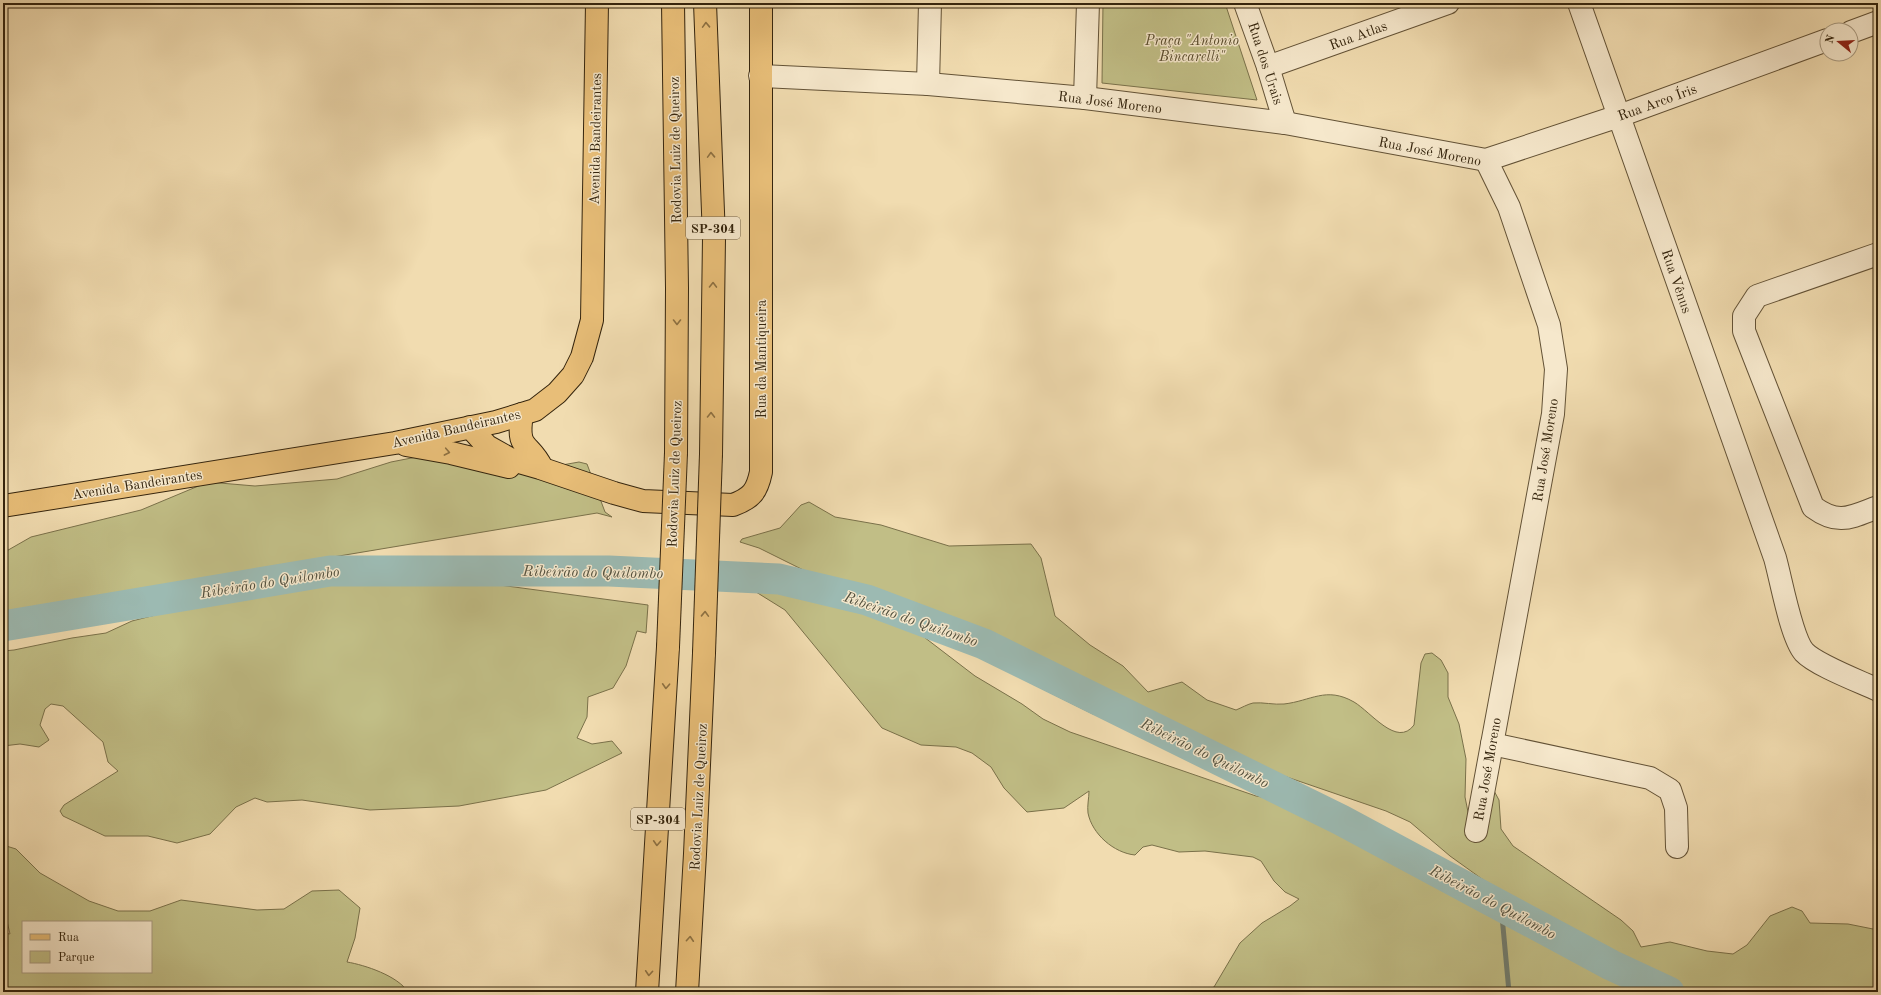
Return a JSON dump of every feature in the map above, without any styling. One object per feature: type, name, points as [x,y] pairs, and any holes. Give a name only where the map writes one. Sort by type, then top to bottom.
[{"type":"main road","name":"Avenida Bandeirantes","points":[[3,506],[395,443],[478,426],[535,410],[557,393],[573,375],[582,357],[592,320],[597,3]]},
{"type":"main road","points":[[659,3],[665,149],[676,263]]},
{"type":"main road","name":"Rodovia Luiz de Queiroz","points":[[648,992],[668,647],[676,454],[676,263],[673,3]]},
{"type":"main road","name":"Rodovia Luiz de Queiroz","points":[[687,992],[704,653],[711,454],[714,238],[705,3]]},
{"type":"main road","name":"Rua da Mantiqueira","points":[[478,426],[482,441],[497,452],[512,460],[643,501],[733,505],[746,500],[757,488],[762,472],[761,3]]},
{"type":"main road","points":[[395,443],[450,453],[528,471],[541,468],[537,459],[529,452],[521,441],[519,432],[522,414]]},
{"type":"street","points":[[928,84],[930,3]]},
{"type":"street","points":[[1085,98],[1088,3]]},
{"type":"street","name":"Rua dos Urais","points":[[1246,3],[1285,123]]},
{"type":"street","name":"Rua Atlas","points":[[1268,67],[1448,3]]},
{"type":"street","name":"Rua Vênus","points":[[1579,3],[1775,558],[1794,630],[1804,652],[1843,675],[1878,690]]},
{"type":"street","points":[[1859,29],[1878,22]]},
{"type":"street","name":"Rua Arco Íris","points":[[1486,160],[1619,116],[1819,43]]},
{"type":"street","name":"Rua José Moreno","points":[[760,76],[928,84],[1085,98],[1285,123],[1486,160],[1509,207],[1549,325],[1556,369],[1553,414],[1476,831]]},
{"type":"street","points":[[1878,254],[1757,296],[1744,316],[1744,331],[1813,507],[1825,516],[1835,519],[1850,517],[1878,507]]},
{"type":"street","points":[[1492,744],[1650,778],[1670,790],[1676,808],[1677,847]]},
{"type":"green space","name":"Praça \"Antonio Bincarelli\"","points":[[1103,3],[1225,3],[1257,100],[1102,83]]},
{"type":"green space","points":[[437,453],[534,470],[579,462],[587,464],[605,512],[612,517],[597,513],[3,612],[3,553],[31,537],[141,510],[208,482],[255,486],[337,479],[391,462]]},
{"type":"green space","points":[[809,502],[835,517],[881,525],[949,546],[1031,544],[1041,558],[1055,616],[1090,645],[1123,666],[1148,692],[1182,682],[1207,700],[1236,710],[1253,703],[1284,704],[1319,696],[1335,695],[1344,697],[1354,702],[1384,726],[1400,733],[1407,731],[1414,725],[1421,663],[1425,654],[1432,653],[1441,660],[1448,673],[1448,697],[1459,724],[1466,759],[1465,797],[1470,822],[1493,789],[1499,800],[1501,829],[1513,846],[1621,920],[1633,931],[1641,947],[1670,942],[1707,951],[1733,954],[1747,945],[1770,916],[1792,907],[1802,911],[1810,923],[1848,924],[1878,930],[1878,992],[1689,992],[1666,984],[1642,970],[1593,948],[1569,934],[1542,922],[1520,903],[1496,889],[1450,856],[1410,822],[1386,811],[1281,775],[1254,769],[1093,714],[759,548],[740,542],[742,539],[780,528],[801,505]]},
{"type":"green space","points":[[382,562],[414,562],[449,569],[492,584],[648,605],[646,633],[637,631],[626,666],[613,688],[588,697],[587,717],[577,738],[592,744],[612,741],[622,753],[546,790],[459,806],[370,810],[302,800],[267,802],[255,798],[236,807],[210,834],[177,843],[148,836],[105,836],[63,816],[60,811],[64,805],[118,771],[108,762],[103,742],[63,706],[51,704],[45,709],[40,725],[49,740],[39,747],[20,744],[3,746],[3,651],[106,633],[132,621],[167,612],[197,601],[319,573]]},
{"type":"green space","points":[[745,580],[770,581],[803,586],[882,613],[907,624],[975,676],[1022,704],[1043,719],[1070,732],[1256,796],[1310,805],[1338,815],[1641,992],[1204,992],[1214,987],[1240,943],[1262,923],[1299,899],[1285,892],[1274,881],[1261,861],[1253,857],[1205,851],[1179,852],[1152,845],[1143,847],[1135,855],[1119,851],[1099,835],[1090,821],[1088,813],[1089,791],[1064,808],[1027,812],[1004,788],[991,767],[972,753],[956,747],[921,745],[882,728],[785,610],[748,587]]},
{"type":"green space","points":[[3,845],[16,849],[40,873],[89,901],[118,911],[150,911],[181,900],[257,910],[284,909],[312,891],[339,890],[360,908],[355,938],[347,962],[372,969],[389,976],[403,986],[408,992],[3,992],[3,933],[10,934],[3,912]]},
{"type":"waterway","name":"Ribeirão do Quilombo","points":[[3,626],[330,571],[609,571],[779,579],[867,600],[984,644],[1341,820],[1611,965],[1669,992]]},
{"type":"waterway","points":[[1501,905],[1509,992]]}]
